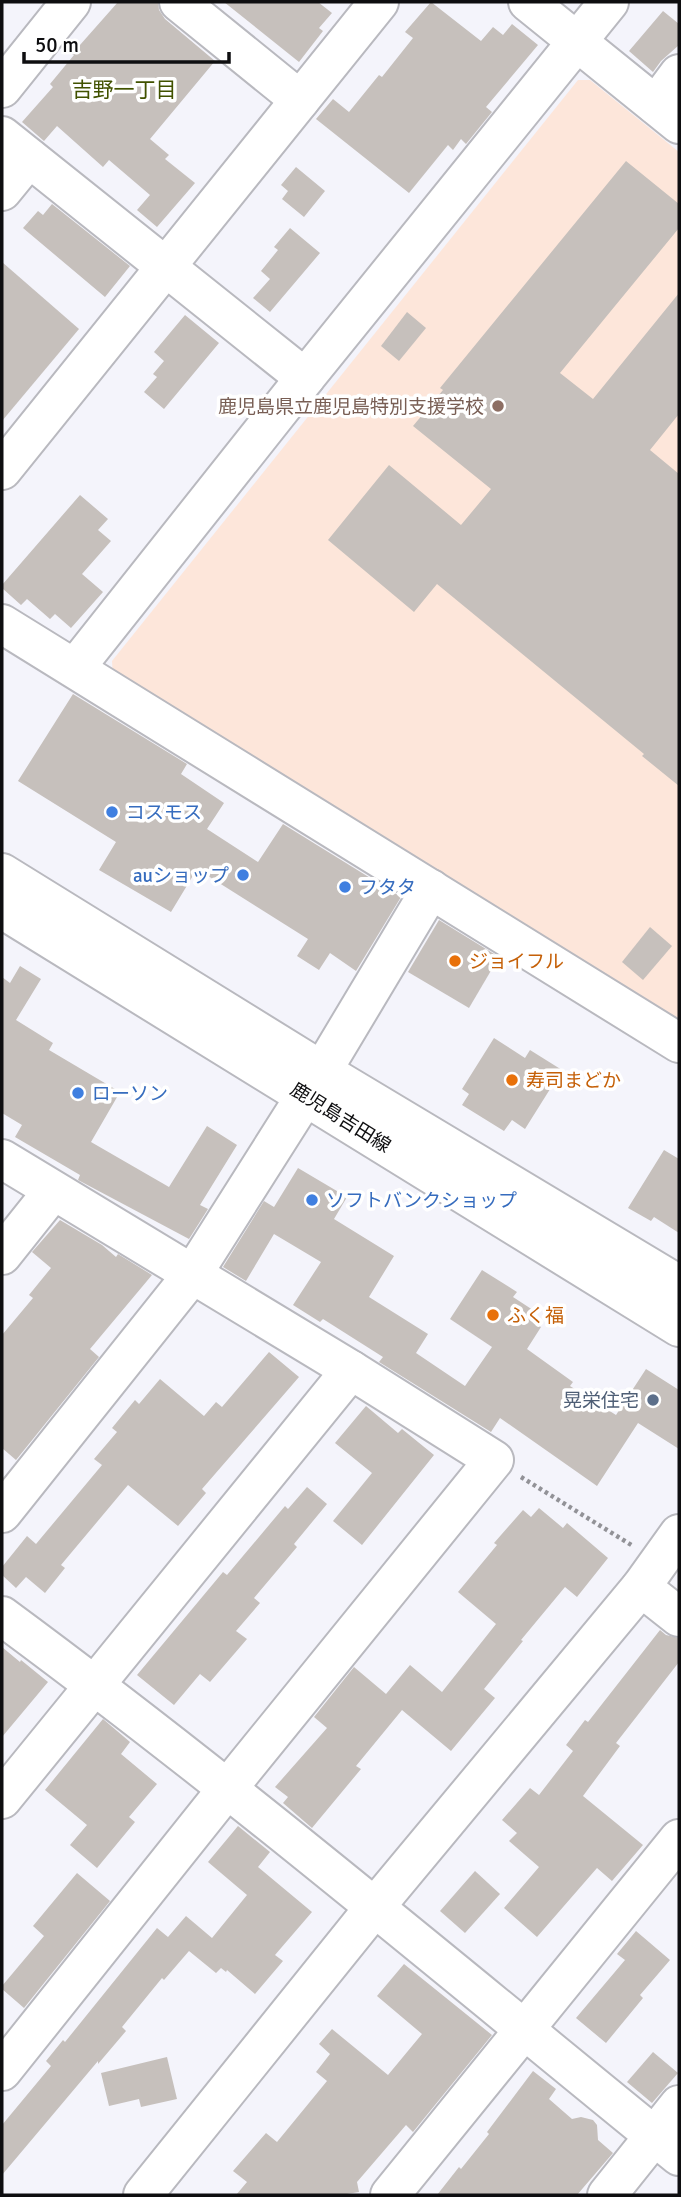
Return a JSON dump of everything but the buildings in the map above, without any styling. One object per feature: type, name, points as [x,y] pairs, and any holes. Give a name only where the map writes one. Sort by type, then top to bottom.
[{"type":"street","points":[[2,88],[71,2]]},
{"type":"street","points":[[179,2],[300,100]]},
{"type":"street","points":[[2,470],[379,2]]},
{"type":"street","points":[[528,2],[668,114],[679,74]]},
{"type":"street","points":[[75,668],[609,2]]},
{"type":"street","points":[[2,191],[15,147],[305,378]]},
{"type":"street","points":[[2,624],[679,1043]]},
{"type":"street","name":"鹿児島吉田線","points":[[2,873],[679,1327]]},
{"type":"street","points":[[2,1513],[192,1275],[314,1083],[431,889]]},
{"type":"street","name":"鹿児島吉田線","points":[[2,909],[679,1285]]},
{"type":"street","points":[[2,1159],[351,1370],[494,1460],[2,2071]]},
{"type":"street","points":[[2,1255],[53,1191]]},
{"type":"street","points":[[2,1799],[351,1370]]},
{"type":"street","points":[[143,2195],[374,1908],[640,1587],[679,1534]]},
{"type":"street","points":[[640,1587],[679,1617]]},
{"type":"street","points":[[2,1616],[227,1789],[667,2146]]},
{"type":"street","points":[[390,2195],[679,1839]]},
{"type":"street","points":[[607,2195],[667,2146],[679,2105]]},
{"type":"path","points":[[494,1460],[634,1546]]},
{"type":"shaded area","name":"鹿児島県立鹿児島特別支援学校","points":[[578,80],[590,80],[679,152],[679,1025],[113,676],[112,661]]},
{"type":"place","name":"鹿児島県立鹿児島特別支援学校","points":[[498,406]]},
{"type":"place","name":"コスモス","points":[[112,812]]},
{"type":"place","name":"auショップ","points":[[243,875]]},
{"type":"place","name":"フタタ","points":[[345,887]]},
{"type":"place","name":"ジョイフル","points":[[455,961]]},
{"type":"place","name":"寿司まどか","points":[[512,1080]]},
{"type":"place","name":"ローソン","points":[[78,1093]]},
{"type":"place","name":"ソフトバンクショップ","points":[[312,1200]]},
{"type":"place","name":"ふく福","points":[[493,1315]]},
{"type":"place","name":"晃栄住宅","points":[[653,1400]]},
{"type":"district","name":"吉野一丁目","points":[[124,90]]}]
